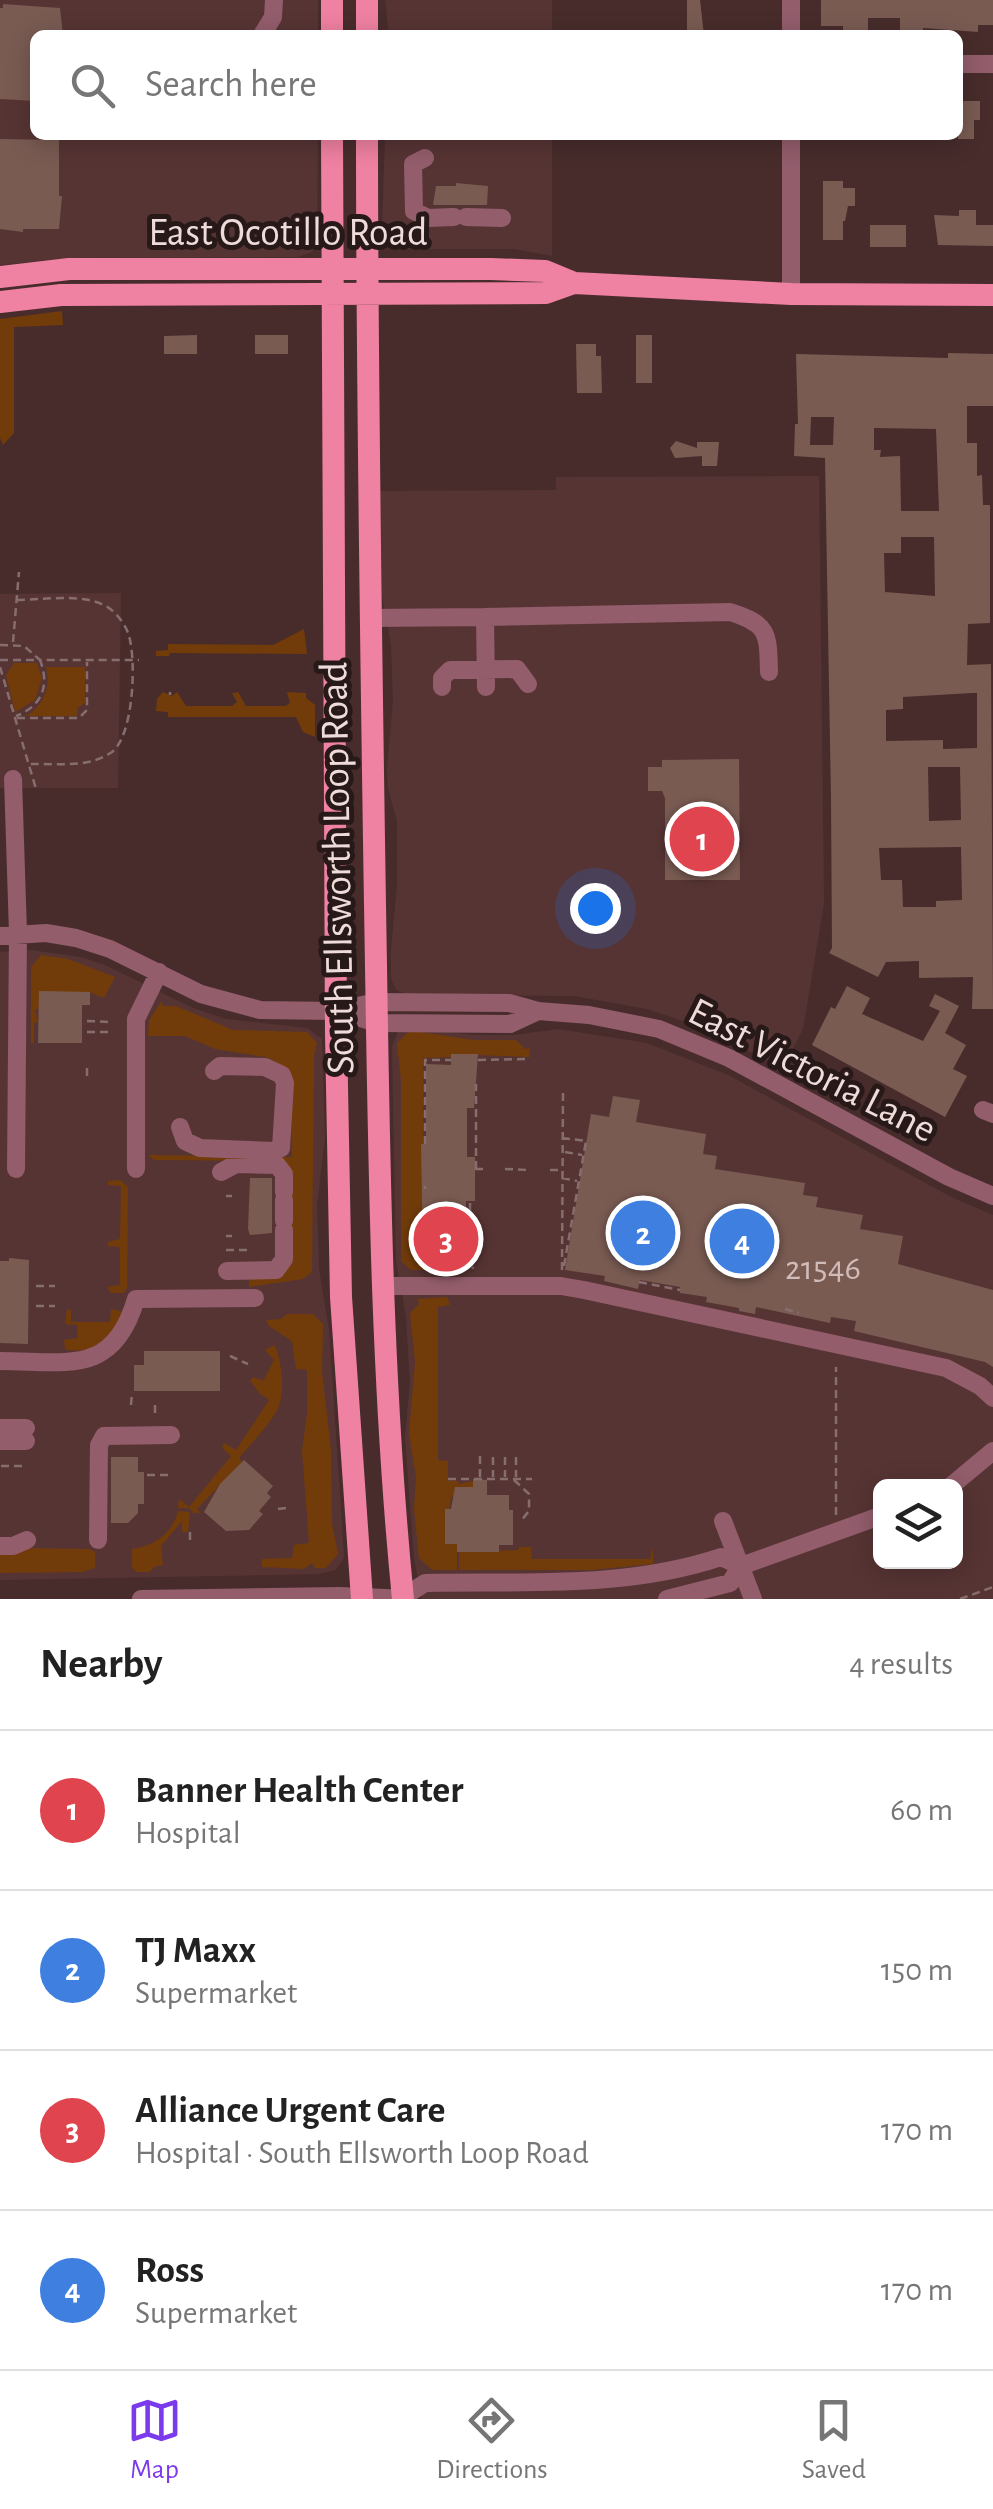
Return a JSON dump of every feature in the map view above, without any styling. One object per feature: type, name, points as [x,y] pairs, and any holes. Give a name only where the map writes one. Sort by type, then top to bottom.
[{"type":"main road","points":[[332,0],[332,30]]},
{"type":"main road","points":[[367,0],[367,30]]},
{"type":"main road","name":"South Ellsworth Loop Road","points":[[332,140],[335,1011],[343,1337],[362,1597]]},
{"type":"main road","name":"South Ellsworth Loop Road","points":[[367,140],[369,618],[382,1286],[404,1598]]},
{"type":"main road","name":"East Ocotillo Road","points":[[0,278],[69,269],[546,271],[574,283],[791,294],[993,295]]},
{"type":"main road","name":"East Ocotillo Road","points":[[0,302],[61,295],[546,293],[574,283]]},
{"type":"street","points":[[265,30],[272,17],[274,0]]},
{"type":"street","points":[[791,0],[791,30]]},
{"type":"street","points":[[963,64],[993,64]]},
{"type":"street","points":[[791,140],[791,294]]},
{"type":"street","points":[[425,158],[414,164],[414,211],[428,218],[502,218]]},
{"type":"street","points":[[369,618],[730,612],[756,620],[768,638],[769,672]]},
{"type":"street","points":[[484,618],[486,678]]},
{"type":"street","points":[[442,687],[442,678],[450,670],[486,678],[517,670],[528,684]]},
{"type":"street","points":[[13,779],[9,934],[16,1169]]},
{"type":"street","name":"East Victoria Lane","points":[[9,934],[76,938],[110,949],[201,994],[260,1010],[376,1012],[509,1003],[538,1012],[589,1014],[627,1021],[684,1038],[949,1177],[993,1196]]},
{"type":"street","points":[[136,1169],[136,1019],[159,972]]},
{"type":"street","points":[[180,1127],[185,1141],[200,1148],[274,1151],[282,1142],[282,1075],[265,1067],[220,1066],[214,1071]]},
{"type":"street","points":[[220,1172],[236,1164],[276,1165],[284,1174],[284,1260],[276,1270],[227,1271]]},
{"type":"street","points":[[382,1286],[550,1286],[584,1290],[946,1368],[980,1386],[993,1398]]},
{"type":"street","points":[[0,1361],[74,1361],[102,1354],[122,1334],[136,1299],[255,1298]]},
{"type":"street","points":[[0,1428],[26,1434],[0,1441]]},
{"type":"street","points":[[98,1540],[99,1445],[104,1436],[171,1434]]},
{"type":"street","points":[[959,1479],[993,1451]]},
{"type":"street","points":[[667,1599],[730,1583],[741,1566],[873,1518]]},
{"type":"street","points":[[723,1521],[752,1599]]},
{"type":"street","points":[[0,1546],[26,1540]]},
{"type":"street","points":[[140,1599],[404,1598],[426,1582],[617,1579],[682,1570],[721,1557],[741,1566]]},
{"type":"path","points":[[13,644],[19,572]]},
{"type":"path","points":[[17,600],[87,600],[107,606],[129,634],[130,718],[117,747],[90,762],[28,764]]},
{"type":"path","points":[[0,645],[24,646],[40,660],[45,684],[34,707],[14,717]]},
{"type":"path","points":[[0,660],[138,660]]},
{"type":"path","points":[[14,717],[79,718],[87,710],[87,660]]},
{"type":"path","points":[[0,667],[36,789]]},
{"type":"path","points":[[87,1021],[110,1022]]},
{"type":"path","points":[[87,1032],[110,1032]]},
{"type":"path","points":[[478,1060],[530,1059]]},
{"type":"path","points":[[425,1144],[425,1060],[450,1060]]},
{"type":"path","points":[[87,1068],[87,1076]]},
{"type":"path","points":[[476,1084],[475,1170],[488,1170]]},
{"type":"path","points":[[562,1138],[586,1141],[562,1272],[562,1138],[563,1092]]},
{"type":"path","points":[[562,1152],[583,1155]]},
{"type":"path","points":[[505,1170],[530,1170]]},
{"type":"path","points":[[550,1170],[562,1170]]},
{"type":"path","points":[[562,1178],[579,1181]]},
{"type":"path","points":[[226,1196],[232,1196]]},
{"type":"path","points":[[562,1199],[575,1201]]},
{"type":"path","points":[[470,1201],[470,1224]]},
{"type":"path","points":[[562,1218],[572,1220]]},
{"type":"path","points":[[226,1236],[232,1236]]},
{"type":"path","points":[[226,1250],[247,1250]]},
{"type":"path","points":[[450,1255],[470,1254],[473,1275]]},
{"type":"path","points":[[424,1256],[424,1272]]},
{"type":"path","points":[[640,1282],[680,1290]]},
{"type":"path","points":[[36,1286],[55,1286]]},
{"type":"path","points":[[36,1306],[55,1306]]},
{"type":"path","points":[[784,1308],[798,1313]]},
{"type":"path","points":[[230,1356],[248,1364]]},
{"type":"path","points":[[836,1366],[836,1531]]},
{"type":"path","points":[[131,1405],[132,1392]]},
{"type":"path","points":[[155,1405],[155,1414]]},
{"type":"path","points":[[480,1456],[480,1479]]},
{"type":"path","points":[[493,1456],[493,1479]]},
{"type":"path","points":[[505,1456],[505,1479]]},
{"type":"path","points":[[516,1456],[514,1479],[529,1494],[530,1511],[520,1522]]},
{"type":"path","points":[[1,1466],[26,1466]]},
{"type":"path","points":[[147,1474],[171,1474]]},
{"type":"path","points":[[448,1479],[532,1479]]},
{"type":"path","points":[[278,1509],[286,1508]]},
{"type":"path","points":[[190,1532],[190,1540]]},
{"type":"path","points":[[960,1599],[993,1587]]},
{"type":"shaded area","points":[[0,0],[318,0],[318,30],[30,30],[30,140],[318,140],[317,240],[312,252],[297,257],[69,258],[0,265]]},
{"type":"shaded area","points":[[385,0],[552,0],[552,30],[388,30]]},
{"type":"shaded area","points":[[385,140],[552,140],[552,256],[514,249],[401,249],[387,243],[382,230]]},
{"type":"shaded area","points":[[62,311],[63,325],[14,327],[14,433],[3,445],[0,319]]},
{"type":"shaded area","points":[[819,476],[824,903],[803,1029],[783,1068],[698,1026],[647,1009],[574,996],[409,995],[396,990],[391,978],[391,949],[397,886],[397,821],[387,769],[393,701],[391,644],[382,596],[380,491],[556,490],[556,477]]},
{"type":"shaded area","points":[[121,593],[118,788],[0,788],[0,594]]},
{"type":"shaded area","points":[[304,629],[307,654],[156,656],[156,651],[168,650],[168,644],[273,645]]},
{"type":"shaded area","points":[[14,663],[37,663],[42,678],[35,700],[15,712],[6,675]]},
{"type":"shaded area","points":[[46,667],[85,667],[85,703],[77,708],[78,716],[26,716],[45,695]]},
{"type":"shaded area","points":[[163,692],[172,696],[177,692],[186,706],[232,706],[237,702],[232,693],[238,692],[246,706],[285,706],[290,703],[287,692],[306,693],[315,705],[315,737],[303,732],[296,717],[168,717],[168,712],[156,711],[157,699]]},
{"type":"shaded area","points":[[31,950],[105,965],[193,1008],[226,1019],[307,1028],[322,1039],[325,1138],[317,1205],[319,1269],[329,1330],[344,1554],[335,1570],[319,1574],[0,1580],[0,952]]},
{"type":"shaded area","points":[[41,955],[68,959],[115,977],[104,998],[89,992],[39,992],[39,1009],[35,1009],[38,1022],[34,1023],[31,1043],[31,967]]},
{"type":"shaded area","points":[[161,1002],[163,1006],[176,1006],[233,1030],[307,1032],[317,1043],[312,1272],[303,1279],[249,1287],[249,1275],[282,1273],[274,1161],[154,1160],[148,1155],[292,1157],[290,1076],[265,1057],[215,1049],[185,1036],[148,1036],[149,1020]]},
{"type":"shaded area","points":[[406,1026],[472,1035],[558,1029],[647,1043],[728,1075],[951,1197],[993,1215],[993,1599],[422,1599],[414,1558],[405,1437],[410,1382],[406,1317],[396,1261],[392,1046],[398,1032]]},
{"type":"shaded area","points":[[414,1031],[473,1040],[516,1040],[529,1048],[530,1057],[451,1054],[423,1058],[423,1270],[411,1270],[401,1261],[401,1080],[397,1043]]},
{"type":"shaded area","points":[[120,1180],[128,1187],[127,1288],[124,1293],[111,1293],[107,1287],[120,1285],[120,1247],[108,1246],[107,1242],[120,1239],[121,1186],[108,1185],[108,1181]]},
{"type":"shaded area","points":[[447,1297],[450,1305],[438,1307],[438,1460],[448,1461],[448,1481],[473,1481],[473,1490],[455,1487],[451,1497],[445,1544],[457,1544],[457,1570],[432,1570],[419,1558],[414,1509],[416,1477],[409,1434],[415,1362],[410,1313],[419,1304],[418,1299]]},
{"type":"shaded area","points":[[67,1309],[71,1310],[71,1322],[110,1322],[111,1309],[124,1312],[100,1342],[75,1351],[65,1349],[64,1340],[78,1338],[77,1325],[65,1324]]},
{"type":"shaded area","points":[[287,1314],[313,1314],[323,1324],[322,1372],[331,1450],[332,1524],[338,1554],[326,1568],[315,1568],[312,1563],[304,1569],[262,1567],[262,1559],[292,1558],[294,1545],[309,1543],[302,1451],[307,1370],[296,1369],[292,1341],[266,1320],[281,1319]]},
{"type":"shaded area","points":[[274,1345],[282,1385],[275,1414],[239,1458],[242,1462],[197,1509],[201,1513],[178,1508],[179,1499],[189,1507],[231,1456],[222,1448],[224,1443],[236,1450],[269,1400],[250,1380],[254,1377],[263,1381],[274,1360],[265,1350]]},
{"type":"shaded area","points":[[178,1511],[190,1512],[188,1532],[182,1532],[182,1521],[161,1546],[163,1565],[149,1572],[137,1572],[132,1568],[132,1549],[161,1538]]},
{"type":"shaded area","points":[[531,1547],[532,1559],[650,1559],[653,1548],[653,1564],[592,1570],[459,1570],[459,1552]]},
{"type":"shaded area","points":[[90,1549],[95,1552],[95,1568],[82,1572],[0,1573],[0,1551]]},
{"type":"building","points":[[687,0],[700,0],[703,30],[687,30]]},
{"type":"building","points":[[821,0],[993,0],[993,25],[978,25],[978,32],[900,30],[900,18],[868,18],[868,30],[821,26]]},
{"type":"building","points":[[3,4],[60,8],[62,30],[30,30],[30,101],[0,99]]},
{"type":"building","points":[[963,101],[980,101],[974,139],[963,139]]},
{"type":"building","points":[[0,139],[59,140],[59,229],[0,229]]},
{"type":"building","points":[[823,181],[843,181],[843,188],[855,188],[855,206],[848,206],[843,221],[843,240],[823,240]]},
{"type":"building","points":[[436,186],[488,186],[487,205],[433,205]]},
{"type":"building","points":[[959,210],[976,210],[976,225],[993,225],[993,246],[938,245],[934,215],[959,216]]},
{"type":"building","points":[[870,225],[906,225],[906,247],[870,247]]},
{"type":"building","points":[[197,335],[197,354],[164,354],[164,336]]},
{"type":"building","points":[[255,335],[288,335],[288,354],[255,354]]},
{"type":"building","points":[[636,335],[652,335],[652,383],[636,383]]},
{"type":"building","points":[[576,344],[596,344],[596,356],[601,356],[602,393],[577,393]]},
{"type":"building","points":[[948,353],[993,354],[993,406],[967,406],[967,443],[977,443],[977,476],[982,475],[983,505],[990,505],[990,623],[968,624],[967,665],[991,664],[993,1009],[972,1009],[973,977],[919,978],[919,961],[886,962],[878,977],[829,953],[831,798],[825,458],[794,456],[798,424],[796,354],[948,358]],"holes":[[[811,417],[834,417],[833,445],[810,445]],[[874,428],[936,429],[939,511],[901,511],[900,456],[880,457],[881,450],[874,450]],[[901,537],[934,537],[935,596],[885,592],[884,553],[901,553]],[[977,693],[977,748],[943,749],[943,740],[886,741],[886,710],[903,709],[903,697]],[[928,767],[960,767],[961,820],[929,821]],[[961,847],[962,900],[936,901],[936,907],[903,907],[902,880],[881,880],[879,848]]]},
{"type":"building","points":[[676,441],[697,448],[697,442],[719,442],[717,466],[702,466],[702,456],[675,458],[670,448]]},
{"type":"building","points":[[739,759],[740,880],[665,880],[665,798],[662,791],[648,791],[648,767],[662,767],[662,760]]},
{"type":"building","points":[[847,986],[870,998],[862,1014],[923,1041],[940,1011],[929,1006],[935,994],[959,1006],[945,1033],[966,1045],[953,1069],[967,1076],[945,1117],[812,1045],[831,1007],[835,1009]]},
{"type":"building","points":[[39,991],[90,992],[90,1005],[82,1005],[82,1043],[38,1043]]},
{"type":"building","points":[[451,1054],[478,1054],[474,1108],[467,1108],[467,1157],[475,1157],[475,1201],[466,1201],[466,1224],[474,1224],[474,1254],[423,1256],[421,1144],[426,1144],[426,1064],[451,1065]]},
{"type":"building","points":[[613,1096],[640,1100],[636,1122],[706,1134],[703,1154],[717,1156],[715,1169],[805,1183],[803,1195],[818,1197],[816,1207],[863,1215],[860,1229],[903,1236],[898,1264],[993,1290],[993,1367],[854,1331],[856,1321],[831,1317],[830,1323],[756,1307],[755,1314],[706,1302],[707,1297],[680,1293],[680,1287],[640,1280],[638,1289],[604,1281],[605,1276],[565,1270],[591,1114],[609,1117]]},
{"type":"building","points":[[250,1178],[272,1178],[272,1233],[250,1235]]},
{"type":"building","points":[[29,1260],[28,1344],[0,1343],[0,1261]]},
{"type":"building","points":[[144,1351],[220,1351],[220,1391],[134,1391],[134,1365],[144,1365]]},
{"type":"building","points":[[111,1457],[138,1457],[138,1472],[144,1472],[144,1504],[138,1504],[138,1513],[128,1523],[111,1523]]},
{"type":"building","points":[[244,1460],[273,1486],[267,1493],[271,1497],[249,1530],[226,1531],[204,1512],[220,1484]]},
{"type":"building","points":[[473,1479],[487,1480],[487,1495],[509,1495],[513,1545],[499,1545],[499,1552],[457,1552],[457,1544],[445,1544],[445,1509],[451,1509],[455,1487],[473,1487]]},
{"type":"place","name":"Banner Health Center","points":[[702,839]]},
{"type":"place","name":"TJ Maxx","points":[[643,1233]]},
{"type":"place","name":"Alliance Urgent Care","points":[[446,1239]]},
{"type":"place","name":"Ross","points":[[742,1241]]}]
